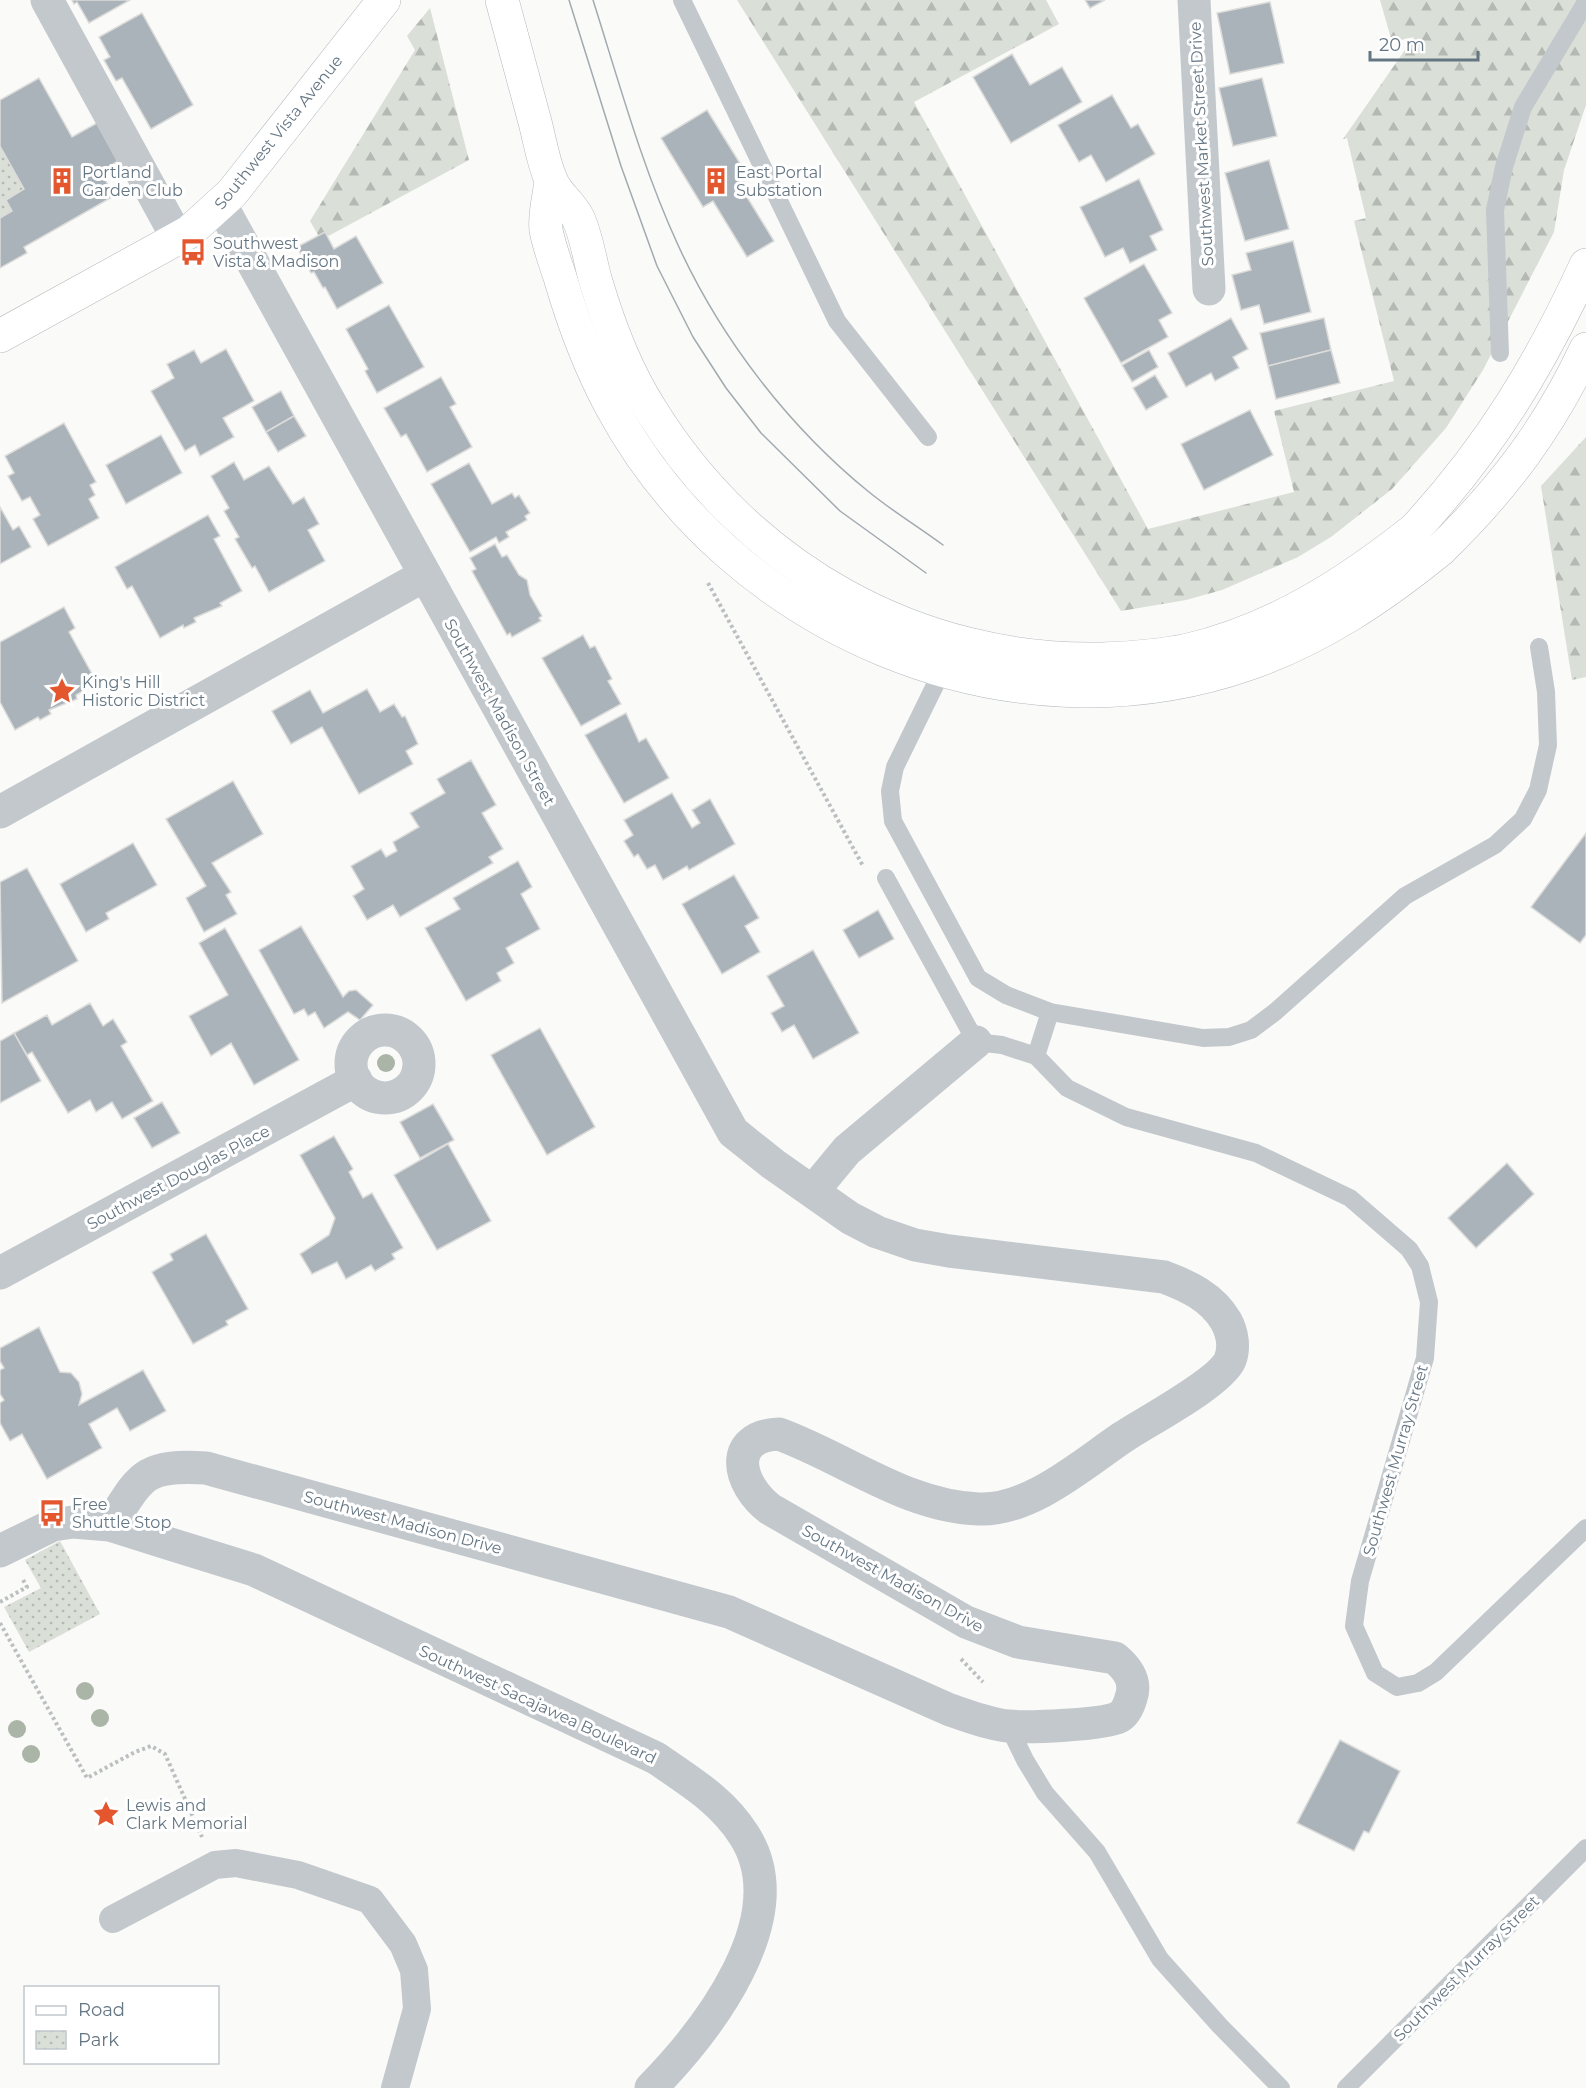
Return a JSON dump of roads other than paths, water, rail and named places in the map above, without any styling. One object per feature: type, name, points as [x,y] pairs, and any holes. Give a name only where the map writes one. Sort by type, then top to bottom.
[{"type":"main road","name":"Southwest Vista Avenue","points":[[0,336],[178,239],[221,205],[384,0]]},
{"type":"main road","points":[[502,0],[551,182],[578,218],[611,328],[650,408],[674,446],[732,513],[779,554],[830,588],[874,611],[930,633],[984,649],[1057,660],[1124,658],[1187,650],[1249,631],[1311,602],[1366,568],[1415,529],[1452,489],[1506,417],[1557,327],[1586,266]]},
{"type":"main road","points":[[551,182],[545,228],[574,324],[603,391],[625,432],[646,462],[709,535],[789,601],[818,619],[882,651],[942,671],[987,682],[1058,691],[1129,689],[1207,676],[1249,664],[1321,633],[1364,608],[1446,543],[1486,503],[1538,438],[1567,390],[1586,349]]},
{"type":"street","points":[[46,0],[178,239]]},
{"type":"street","name":"Southwest Market Street Drive","points":[[1194,0],[1209,289]]},
{"type":"street","name":"Southwest Madison Street","points":[[221,205],[727,1124],[773,1164],[813,1191]]},
{"type":"street","points":[[0,812],[425,575]]},
{"type":"street","points":[[813,1191],[847,1150],[976,1042]]},
{"type":"street","name":"Southwest Douglas Place","points":[[0,1273],[356,1080]]},
{"type":"street","name":"Southwest Madison Drive","points":[[110,1525],[137,1482],[148,1473],[165,1468],[206,1468],[729,1612],[950,1710],[985,1722],[1009,1727],[1111,1720],[1127,1709],[1133,1695],[1132,1679],[1127,1668],[1115,1658],[1018,1642],[966,1622],[770,1509],[749,1488],[743,1476],[742,1463],[747,1451],[767,1434],[779,1434],[921,1498],[951,1506],[981,1509],[1004,1506],[1036,1494],[1071,1474],[1123,1437],[1210,1382],[1230,1361],[1233,1348],[1231,1329],[1222,1315],[1191,1287],[1164,1277],[915,1245],[877,1232],[850,1218],[813,1191]]},
{"type":"street","name":"Southwest Sacajawea Boulevard","points":[[0,1551],[53,1525],[73,1522],[110,1525],[254,1570],[656,1758],[719,1803],[746,1838],[760,1887],[759,1909],[743,1963],[723,2002],[651,2088]]},
{"type":"street","points":[[112,1919],[215,1865],[236,1863],[298,1875],[370,1900],[403,1944],[414,1970],[417,2009],[395,2088]]},
{"type":"lane","points":[[682,0],[837,321],[928,437]]},
{"type":"lane","points":[[1500,353],[1495,210],[1504,167],[1522,107],[1586,2]]},
{"type":"lane","points":[[942,671],[896,767],[890,791],[893,821],[978,978],[1006,995],[1050,1012],[1203,1038],[1229,1037],[1251,1030],[1405,896],[1495,845],[1522,819],[1538,790],[1548,745],[1546,692],[1539,647]]},
{"type":"lane","points":[[886,878],[976,1042]]},
{"type":"lane","points":[[1036,1056],[1050,1012]]},
{"type":"lane","name":"Southwest Murray Street","points":[[976,1042],[1002,1045],[1036,1056],[1068,1088],[1126,1117],[1256,1153],[1350,1198],[1409,1249],[1420,1266],[1426,1280],[1429,1302],[1425,1358],[1360,1581],[1354,1626],[1375,1672],[1397,1687],[1418,1683],[1436,1672],[1586,1528]]},
{"type":"lane","points":[[1009,1727],[1045,1792],[1098,1852],[1160,1959],[1220,2026],[1281,2088]]},
{"type":"lane","name":"Southwest Murray Street","points":[[1346,2088],[1586,1848]]},
{"type":"tram line","points":[[569,0],[621,166],[657,266],[693,337],[726,388],[761,433],[840,511],[926,573]]},
{"type":"tram line","points":[[593,0],[632,124],[665,215],[695,280],[736,347],[785,410],[840,467],[887,506],[943,545]]},
{"type":"place","name":"Portland Garden Club","points":[[62,181]]},
{"type":"place","name":"East Portal Substation","points":[[716,181]]},
{"type":"place","name":"Southwest Vista & Madison","points":[[193,252]]},
{"type":"place","name":"King's Hill Historic District","points":[[62,691]]},
{"type":"place","name":"Free Shuttle Stop","points":[[52,1513]]},
{"type":"place","name":"Lewis and Clark Memorial","points":[[106,1814]]}]
